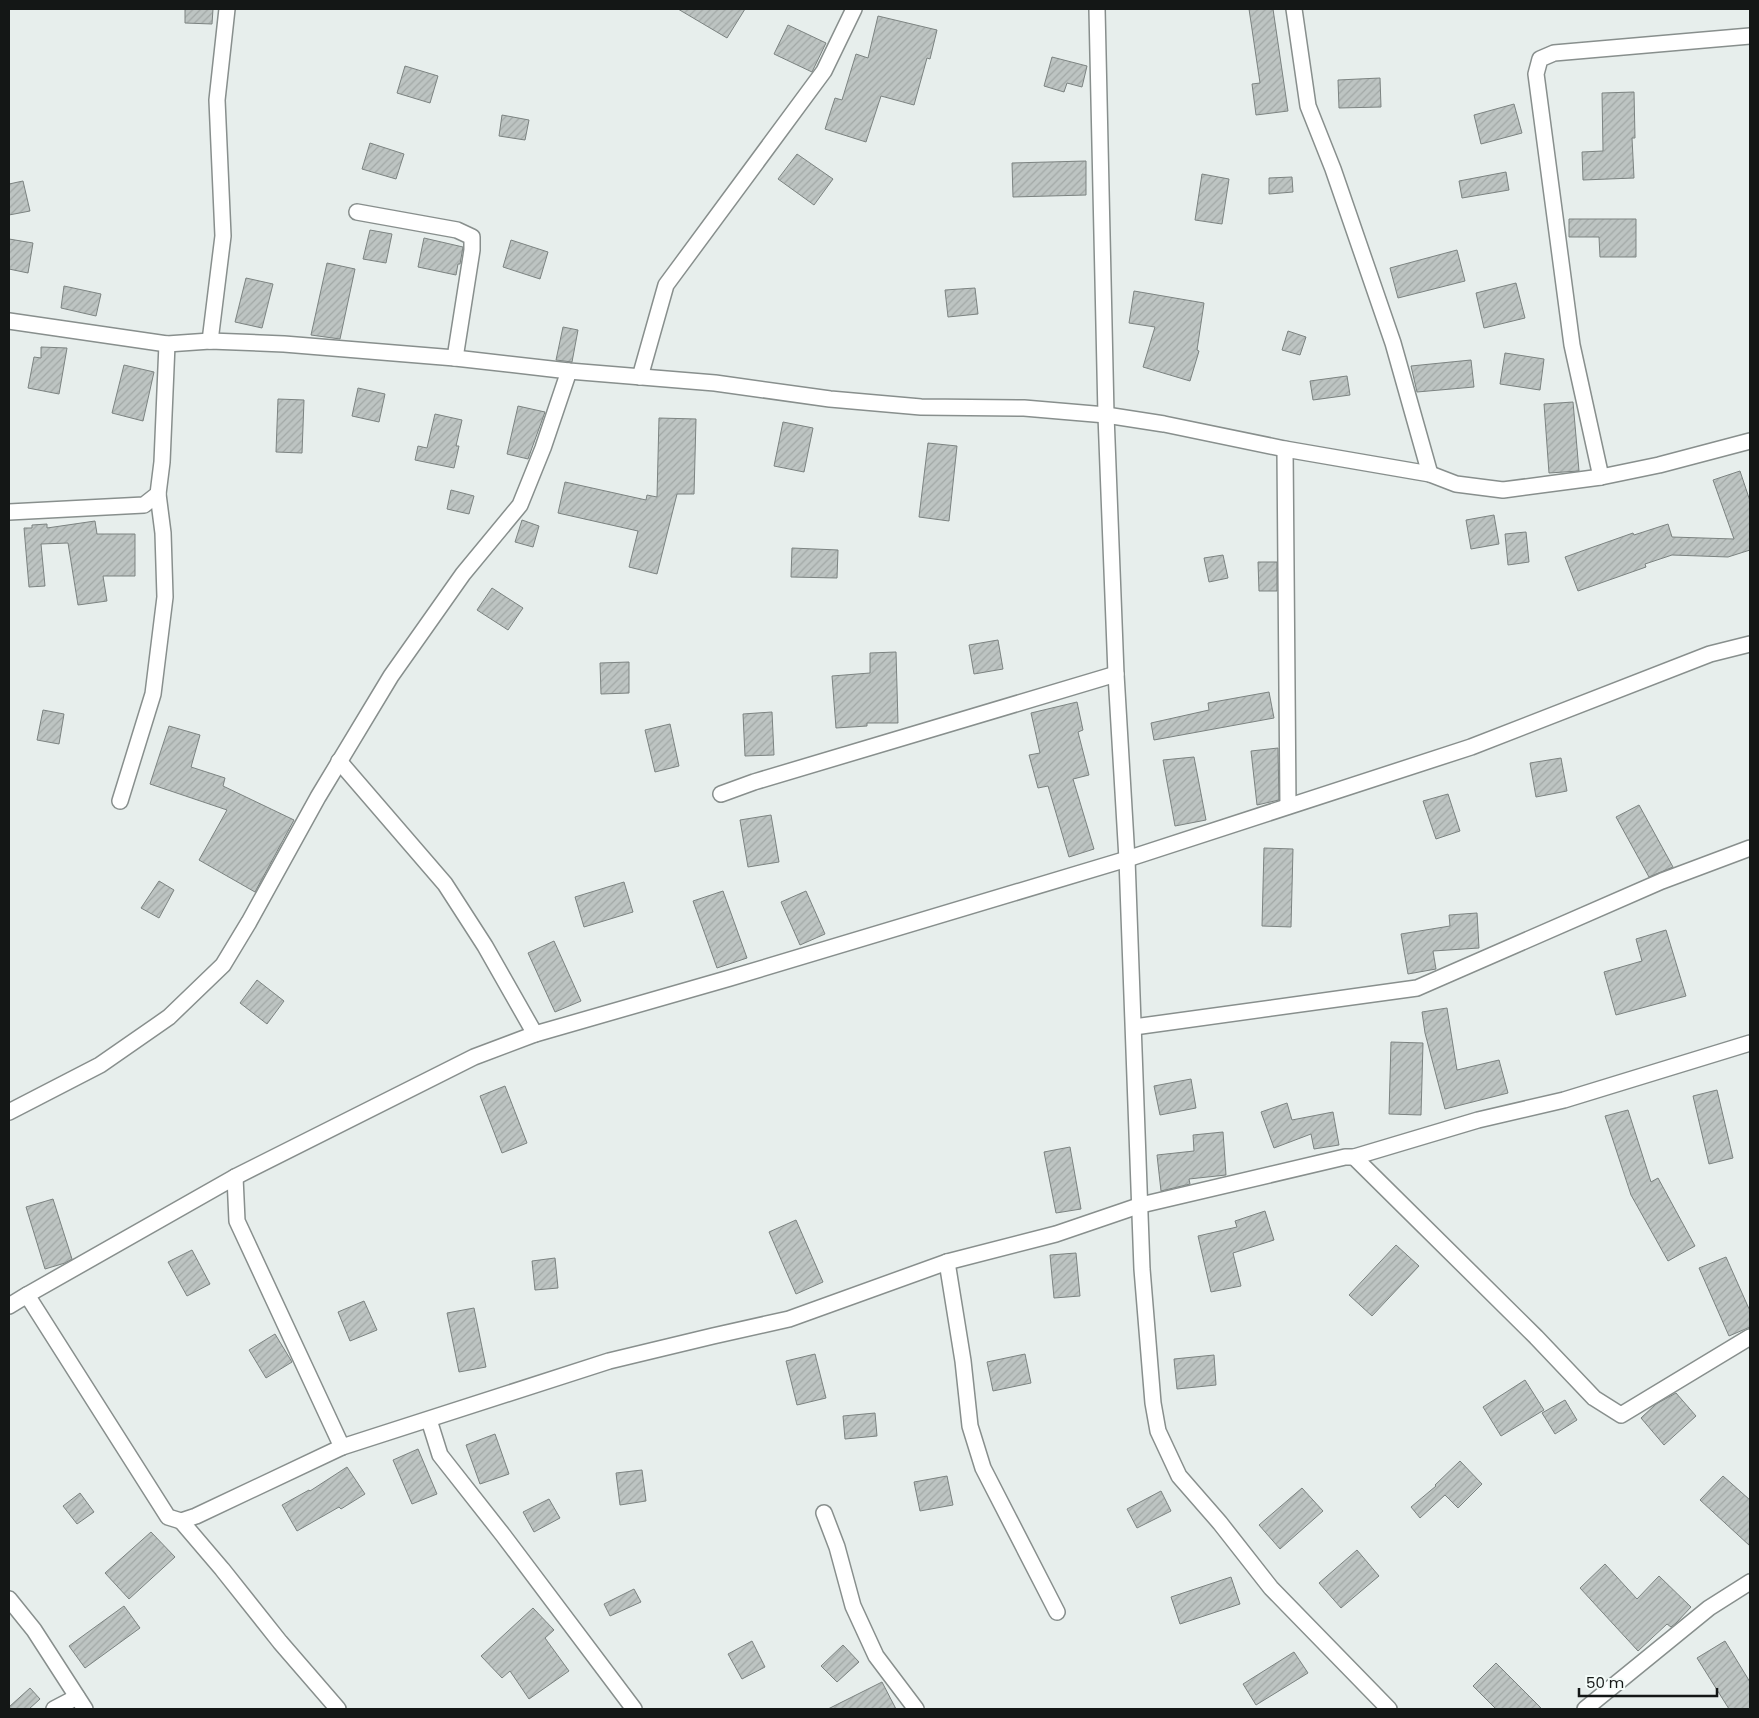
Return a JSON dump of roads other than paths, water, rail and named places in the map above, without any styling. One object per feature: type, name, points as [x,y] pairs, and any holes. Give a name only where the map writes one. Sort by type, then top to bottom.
[{"type":"street","points":[[210,341],[224,236],[217,100],[227,9]]},
{"type":"street","points":[[640,377],[666,285],[824,72],[854,9]]},
{"type":"street","points":[[1097,9],[1106,415],[1116,674],[1127,858],[1142,1269],[1153,1403],[1158,1431],[1179,1476],[1220,1523],[1270,1588],[1389,1709]]},
{"type":"street","points":[[1294,9],[1308,106],[1333,169],[1393,343],[1430,474]]},
{"type":"street","points":[[1602,477],[1572,345],[1536,74],[1540,59],[1554,53],[1750,36]]},
{"type":"street","points":[[357,212],[457,230],[472,236],[472,250],[455,358]]},
{"type":"street","points":[[9,321],[167,344],[210,341],[284,344],[455,358],[569,371],[714,383],[830,399],[912,406],[1024,408],[1106,415],[1164,424],[1285,449],[1430,474],[1456,484],[1503,490],[1602,477],[1659,465],[1750,441]]},
{"type":"street","points":[[120,801],[153,694],[165,597],[163,533],[158,494],[162,462],[167,344]]},
{"type":"street","points":[[9,1112],[100,1065],[169,1017],[223,964],[250,922],[318,797],[391,676],[463,574],[520,505],[543,448],[569,371]]},
{"type":"street","points":[[1285,449],[1288,806]]},
{"type":"street","points":[[9,512],[144,505],[158,494]]},
{"type":"street","points":[[9,1306],[235,1176],[474,1057],[536,1034],[740,975],[1127,858],[1288,806],[1470,747],[1710,654],[1750,644]]},
{"type":"street","points":[[721,794],[754,782],[1116,674]]},
{"type":"street","points":[[339,761],[445,884],[486,946],[536,1034]]},
{"type":"street","points":[[1134,1027],[1417,988],[1662,881],[1750,848]]},
{"type":"street","points":[[181,1522],[342,1447],[609,1361],[789,1319],[947,1262],[1056,1234],[1141,1206],[1345,1157],[1354,1157],[1478,1120],[1564,1100],[1750,1043]]},
{"type":"street","points":[[1354,1157],[1536,1337],[1594,1398],[1620,1415],[1750,1337]]},
{"type":"street","points":[[235,1176],[237,1221],[342,1447]]},
{"type":"street","points":[[947,1262],[963,1361],[970,1426],[983,1468],[1057,1612]]},
{"type":"street","points":[[27,1295],[168,1517],[181,1522],[338,1709]]},
{"type":"street","points":[[429,1420],[440,1455],[449,1468],[503,1535],[634,1709]]},
{"type":"street","points":[[824,1513],[837,1547],[853,1606],[868,1640],[876,1656],[916,1709]]},
{"type":"street","points":[[1585,1709],[1709,1608],[1750,1582]]},
{"type":"street","points":[[9,1599],[34,1630],[81,1703],[54,1709]]}]
